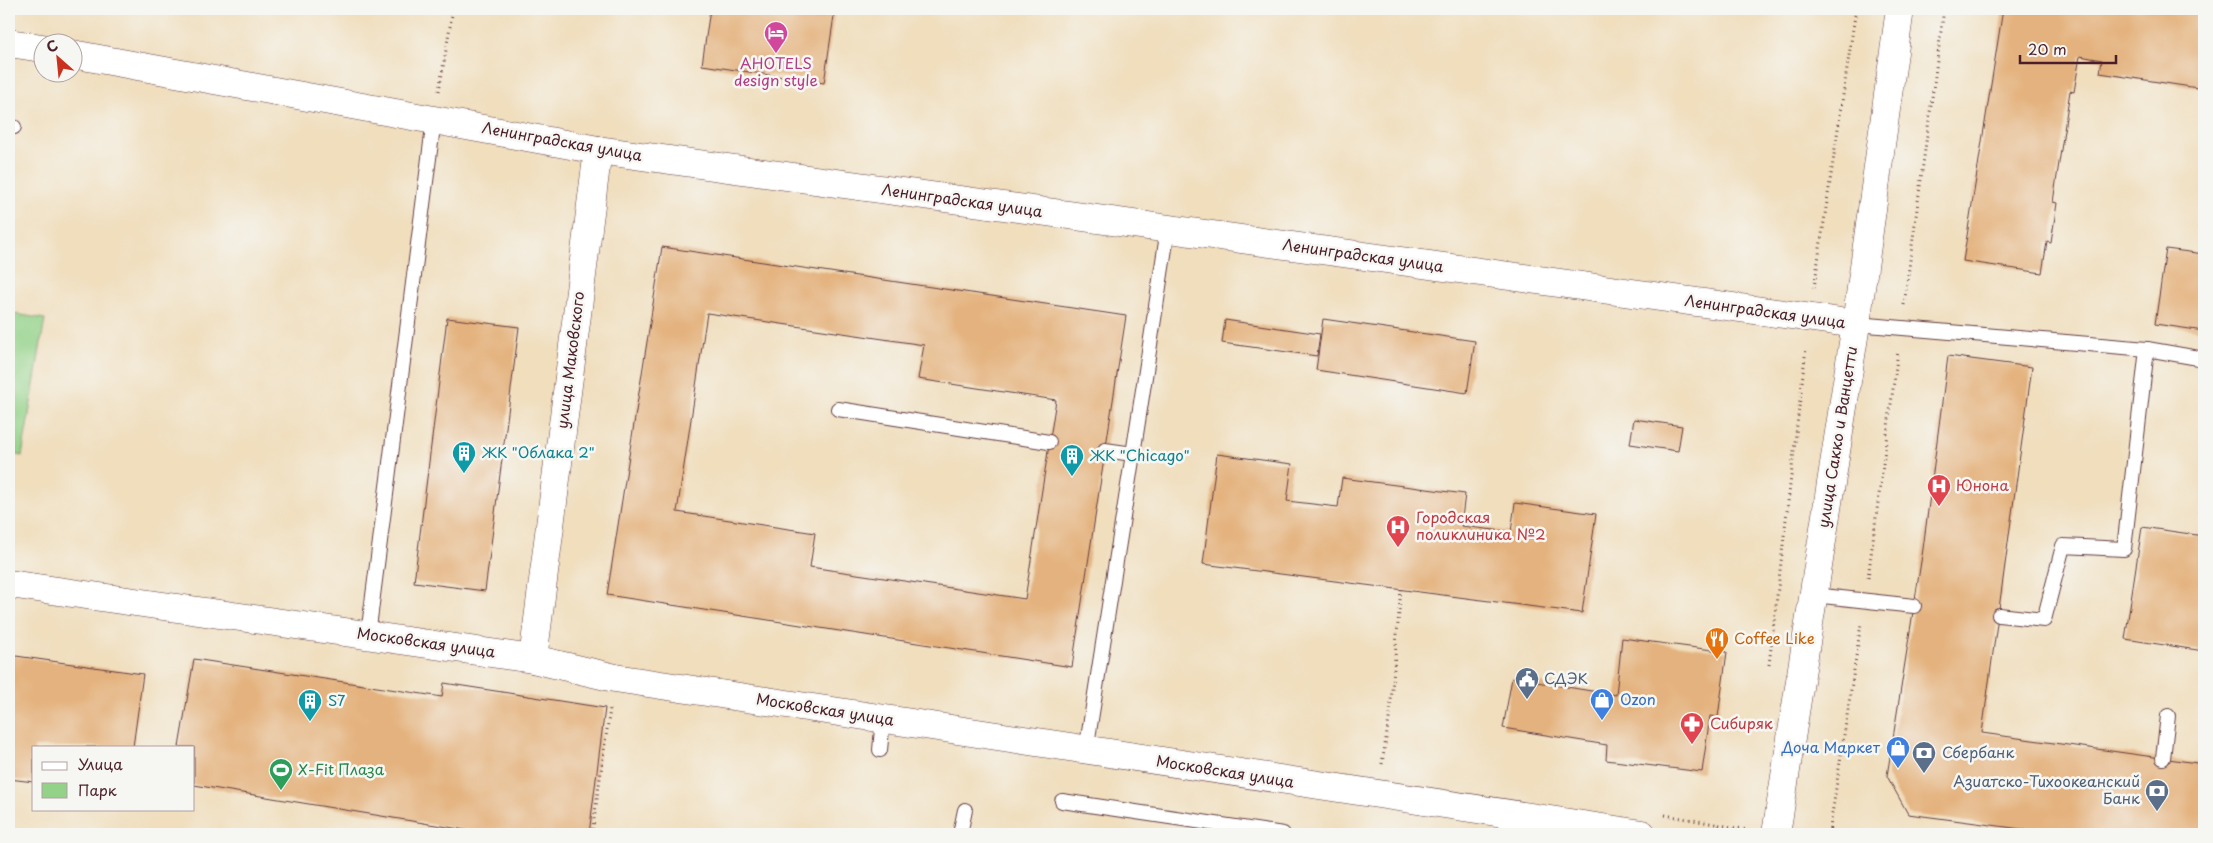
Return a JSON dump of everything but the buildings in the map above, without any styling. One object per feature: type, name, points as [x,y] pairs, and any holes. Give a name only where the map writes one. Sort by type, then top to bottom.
[{"type":"street","name":"улица Сакко и Ванцетти","points":[[1776,834],[1856,324],[1900,9]]},
{"type":"street","points":[[9,43],[32,46]]},
{"type":"street","name":"Ленинградская улица","points":[[82,56],[598,150],[1856,324]]},
{"type":"street","name":"улица Маковского","points":[[533,659],[598,150]]},
{"type":"street","name":"Московская улица","points":[[9,584],[533,659],[615,678],[1642,834]]},
{"type":"lane","points":[[368,635],[434,119]]},
{"type":"lane","points":[[1086,751],[1168,229]]},
{"type":"lane","points":[[1856,324],[2148,349],[2204,360]]},
{"type":"lane","points":[[1999,615],[2044,620],[2063,546],[2124,550],[2148,349]]},
{"type":"lane","points":[[838,409],[1049,442]]},
{"type":"lane","points":[[1105,450],[1133,454]]},
{"type":"lane","points":[[1814,595],[1865,599],[1914,606]]},
{"type":"lane","points":[[2163,758],[2168,716]]},
{"type":"lane","points":[[880,750],[883,719]]},
{"type":"lane","points":[[1062,801],[1283,834]]},
{"type":"lane","points":[[960,834],[965,810]]},
{"type":"path","points":[[434,119],[453,9]]},
{"type":"path","points":[[1768,672],[1810,318],[1856,9]]},
{"type":"path","points":[[1829,834],[1865,599],[1944,9]]},
{"type":"path","points":[[1382,765],[1390,713],[1400,589]]},
{"type":"path","points":[[592,834],[615,678]]},
{"type":"path","points":[[1373,763],[1391,767]]},
{"type":"path","points":[[1660,814],[1750,830]]},
{"type":"path","points":[[1713,834],[1718,825]]},
{"type":"green space","points":[[9,313],[45,319],[22,456],[9,453]]},
{"type":"place","name":"AHOTELS design style","points":[[776,54]]},
{"type":"place","name":"ЖК \"Облака 2\"","points":[[464,474]]},
{"type":"place","name":"ЖК \"Chicago\"","points":[[1072,477]]},
{"type":"place","name":"Юнона","points":[[1939,507]]},
{"type":"place","name":"Городская поликлиника №2","points":[[1398,548]]},
{"type":"place","name":"Coffee Like","points":[[1717,660]]},
{"type":"place","name":"СДЭК","points":[[1527,700]]},
{"type":"place","name":"Ozon","points":[[1602,721]]},
{"type":"place","name":"S7","points":[[310,722]]},
{"type":"place","name":"Сибиряк","points":[[1692,745]]},
{"type":"place","name":"Доча Маркет","points":[[1898,769]]},
{"type":"place","name":"Сбербанк","points":[[1924,774]]},
{"type":"place","name":"X-Fit Плаза","points":[[281,791]]},
{"type":"place","name":"Азиатско-Тихоокеанский Банк","points":[[2157,812]]}]
